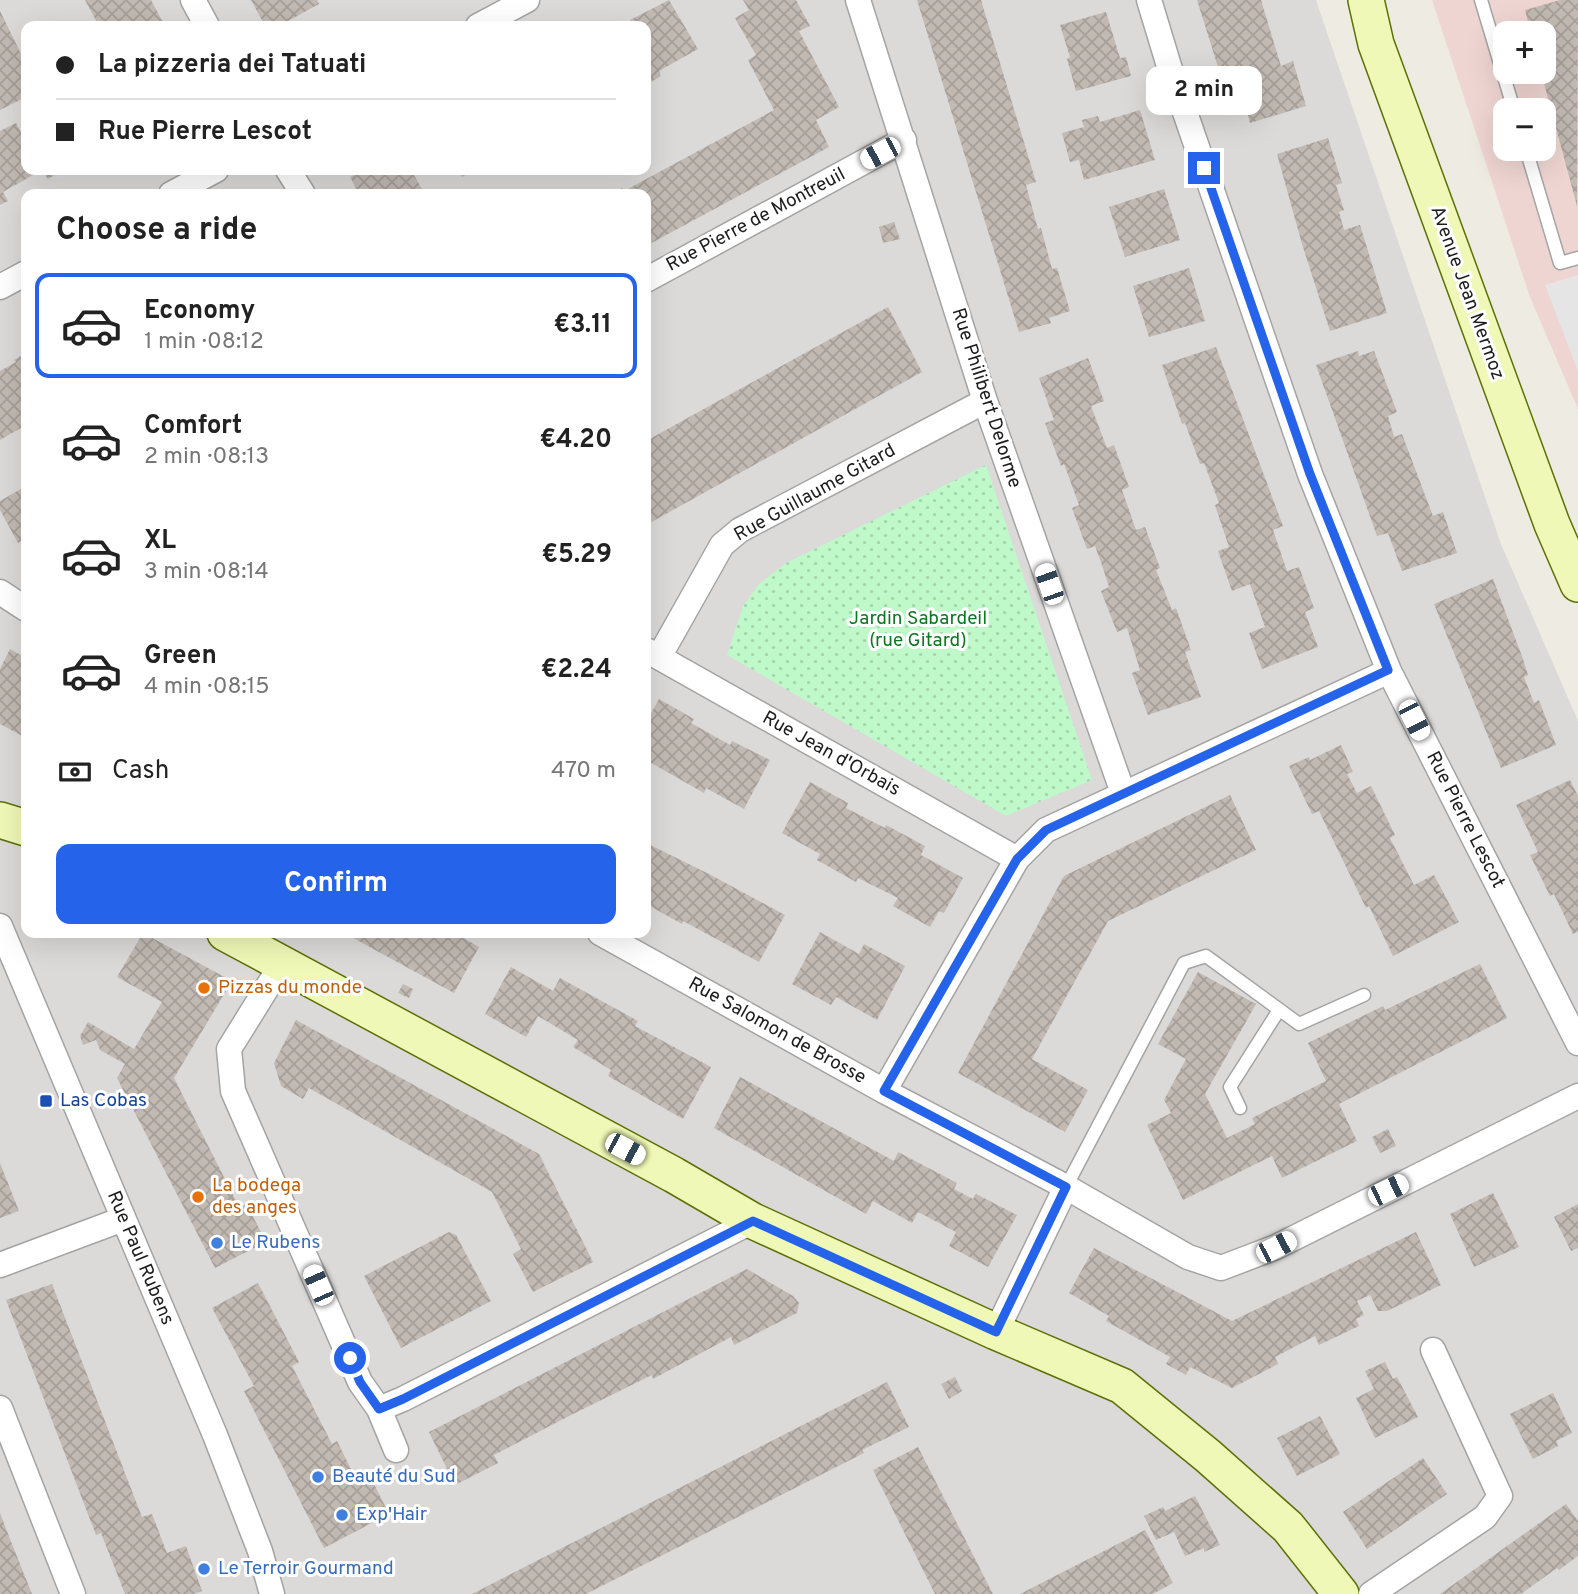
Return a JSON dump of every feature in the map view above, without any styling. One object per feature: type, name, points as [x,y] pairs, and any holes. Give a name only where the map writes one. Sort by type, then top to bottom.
[{"type":"main road","name":"Avenue Jean Mermoz","points":[[1366,0],[1376,44],[1552,524],[1578,584]]},
{"type":"main road","points":[[235,938],[674,1175],[753,1221],[996,1332],[1122,1386],[1288,1527],[1341,1594]]},
{"type":"street","points":[[193,0],[204,21]]},
{"type":"street","points":[[487,21],[527,0]]},
{"type":"street","name":"Rue Philibert Delorme","points":[[858,0],[985,401],[1123,793]]},
{"type":"street","name":"Rue Pierre Lescot","points":[[1149,0],[1169,66],[1310,474],[1388,670],[1578,1043]]},
{"type":"street","name":"Rue Pierre de Montreuil","points":[[651,277],[904,140]]},
{"type":"street","points":[[180,189],[207,175]]},
{"type":"street","points":[[0,287],[21,276]]},
{"type":"street","name":"Rue Guillaume Gitard","points":[[652,653],[722,545],[740,530],[985,401]]},
{"type":"street","points":[[0,592],[21,606]]},
{"type":"street","name":"Rue Jean d'Orbais","points":[[652,653],[1017,859]]},
{"type":"street","points":[[884,1091],[1017,859],[1046,830],[1388,670]]},
{"type":"street","name":"Rue Paul Rubens","points":[[0,926],[215,1435],[260,1551],[272,1594]]},
{"type":"street","name":"Rue Salomon de Brosse","points":[[609,938],[884,1091],[1066,1187],[1188,1257],[1221,1268],[1276,1247],[1578,1096]]},
{"type":"street","points":[[283,962],[229,1049],[233,1091],[360,1382],[379,1409],[396,1450]]},
{"type":"street","points":[[996,1332],[1066,1187]]},
{"type":"street","points":[[0,1265],[123,1219]]},
{"type":"street","points":[[379,1409],[753,1221]]},
{"type":"street","points":[[1371,1594],[1485,1517],[1500,1496],[1433,1350]]},
{"type":"street","points":[[0,1408],[73,1594]]},
{"type":"lane","points":[[1481,0],[1510,98]]},
{"type":"lane","points":[[1529,161],[1560,263],[1578,258]]},
{"type":"lane","points":[[1066,1187],[1184,963],[1206,956],[1299,1024],[1364,995]]},
{"type":"lane","points":[[1240,1108],[1230,1087],[1279,1010]]},
{"type":"shaded area","points":[[0,0],[1316,0],[1501,544],[1578,721],[1578,1594],[0,1594]]},
{"type":"shaded area","points":[[1432,0],[1578,0],[1578,409],[1530,297]]},
{"type":"shaded area","points":[[1578,275],[1578,371],[1545,285]]},
{"type":"green space","name":"Jardin Sabardeil (rue Gitard)","points":[[986,465],[1092,780],[1006,816],[727,655],[743,606],[759,584],[786,563]]},
{"type":"building","points":[[85,0],[151,0],[162,21],[96,21]]},
{"type":"building","points":[[251,0],[317,0],[319,4],[288,21],[262,21]]},
{"type":"building","points":[[669,0],[698,49],[659,71],[661,76],[651,82],[651,21],[630,20]]},
{"type":"building","points":[[743,0],[796,0],[810,26],[799,31],[839,107],[816,120],[829,147],[651,243],[651,189],[628,189],[774,110],[748,60],[756,55],[735,18],[749,10]]},
{"type":"building","points":[[917,0],[981,0],[1036,182],[1026,185],[1038,229],[1041,228],[1052,269],[1057,268],[1070,311],[1049,318],[1051,323],[1019,332]]},
{"type":"building","points":[[1197,0],[1261,0],[1281,66],[1293,61],[1306,106],[1250,123],[1237,79],[1223,83]]},
{"type":"building","points":[[1560,0],[1578,0],[1577,206],[1556,128],[1556,98],[1548,98],[1544,84],[1556,84],[1556,21],[1528,21],[1525,10]]},
{"type":"building","points":[[0,11],[21,54],[21,100],[0,110]]},
{"type":"building","points":[[1106,12],[1120,58],[1126,57],[1131,76],[1076,91],[1067,59],[1070,57],[1060,25]]},
{"type":"building","points":[[1140,110],[1155,160],[1084,180],[1079,160],[1070,162],[1062,133],[1084,127],[1082,120],[1098,116],[1100,122]]},
{"type":"building","points":[[16,123],[21,132],[21,175],[33,175],[3,192],[8,201],[0,205],[0,131]]},
{"type":"building","points":[[1328,138],[1342,183],[1336,185],[1344,210],[1339,212],[1344,230],[1360,225],[1387,313],[1330,331],[1277,154]]},
{"type":"building","points":[[414,175],[422,189],[356,189],[350,177]]},
{"type":"building","points":[[1164,189],[1180,240],[1125,257],[1109,207]]},
{"type":"building","points":[[894,222],[900,239],[883,243],[879,227]]},
{"type":"building","points":[[1189,268],[1205,321],[1149,337],[1133,286]]},
{"type":"building","points":[[888,307],[922,372],[651,522],[651,438]]},
{"type":"building","points":[[1216,347],[1283,526],[1273,530],[1287,571],[1299,567],[1314,608],[1305,612],[1318,647],[1262,669],[1249,633],[1265,627],[1250,584],[1232,591],[1218,551],[1229,547],[1215,505],[1219,503],[1204,463],[1200,464],[1185,423],[1182,424],[1162,365]]},
{"type":"building","points":[[1358,351],[1359,356],[1374,351],[1397,412],[1388,416],[1394,437],[1402,434],[1433,516],[1443,512],[1457,553],[1402,571],[1388,533],[1377,536],[1316,365]]},
{"type":"building","points":[[21,356],[21,428],[0,440],[0,371],[16,362],[14,360]]},
{"type":"building","points":[[1088,358],[1104,401],[1091,406],[1107,448],[1114,445],[1129,487],[1122,490],[1136,530],[1145,527],[1160,568],[1156,570],[1172,610],[1176,608],[1191,650],[1185,652],[1201,697],[1148,715],[1132,673],[1140,670],[1127,628],[1117,632],[1101,591],[1109,587],[1102,565],[1095,546],[1087,549],[1072,508],[1079,505],[1045,423],[1054,420],[1039,378]]},
{"type":"building","points":[[21,489],[21,541],[18,543],[0,510],[0,501]]},
{"type":"building","points":[[1493,579],[1523,659],[1528,675],[1524,677],[1534,703],[1539,700],[1556,745],[1501,768],[1434,604]]},
{"type":"building","points":[[10,649],[21,655],[21,735],[0,724],[0,669]]},
{"type":"building","points":[[659,699],[694,719],[691,723],[730,745],[732,741],[770,760],[744,809],[706,788],[704,793],[651,763],[651,713]]},
{"type":"building","points":[[1341,745],[1353,772],[1347,774],[1357,793],[1371,786],[1395,835],[1390,838],[1414,885],[1434,875],[1459,922],[1393,956],[1369,906],[1366,908],[1319,811],[1312,814],[1289,766],[1309,757],[1310,760]]},
{"type":"building","points":[[1570,780],[1578,796],[1578,931],[1573,934],[1554,894],[1550,896],[1530,855],[1538,852],[1516,805]]},
{"type":"building","points":[[810,782],[848,803],[846,808],[925,846],[921,855],[963,878],[944,913],[939,911],[930,927],[893,906],[898,898],[858,878],[856,882],[817,860],[820,854],[782,833]]},
{"type":"building","points":[[1230,795],[1256,850],[1108,921],[1032,1059],[1088,1090],[1065,1132],[958,1073],[1064,876]]},
{"type":"building","points":[[651,845],[785,915],[759,962],[683,921],[682,924],[651,907]]},
{"type":"building","points":[[820,932],[859,954],[864,944],[905,966],[877,1020],[836,997],[831,1005],[792,984]]},
{"type":"building","points":[[140,938],[152,938],[232,981],[174,1078],[239,1207],[246,1203],[266,1242],[215,1268],[117,1078],[125,1064],[100,1050],[96,1040],[83,1045],[80,1036],[88,1022],[134,1049],[162,1002],[117,977]]},
{"type":"building","points":[[353,938],[464,938],[479,947],[454,993]]},
{"type":"building","points":[[1480,964],[1507,1018],[1339,1104],[1357,1141],[1282,1178],[1272,1156],[1183,1200],[1147,1125],[1171,1113],[1164,1100],[1186,1059],[1158,1044],[1198,972],[1256,1004],[1205,1094],[1227,1138],[1255,1124],[1252,1118],[1326,1081],[1308,1043],[1383,1006],[1385,1010]]},
{"type":"building","points":[[511,967],[553,991],[560,978],[638,1021],[635,1026],[711,1067],[683,1119],[608,1076],[611,1070],[573,1047],[578,1040],[538,1016],[526,1037],[485,1014]]},
{"type":"building","points":[[403,984],[413,989],[409,998],[398,993]]},
{"type":"building","points":[[296,1020],[539,1154],[593,1262],[533,1292],[513,1254],[521,1249],[492,1192],[309,1088],[303,1099],[281,1086],[274,1063]]},
{"type":"building","points":[[740,1077],[894,1161],[898,1152],[957,1183],[954,1189],[973,1199],[976,1194],[1017,1215],[988,1267],[949,1246],[956,1232],[918,1212],[912,1223],[873,1201],[866,1214],[714,1128]]},
{"type":"building","points":[[1388,1129],[1396,1146],[1380,1153],[1372,1137]]},
{"type":"building","points":[[0,1163],[19,1211],[0,1218]]},
{"type":"building","points":[[1493,1193],[1519,1247],[1474,1267],[1450,1214]]},
{"type":"building","points":[[1578,1204],[1578,1248],[1571,1251],[1554,1217]]},
{"type":"building","points":[[449,1232],[456,1235],[491,1301],[401,1348],[364,1276]]},
{"type":"building","points":[[1416,1232],[1441,1285],[1387,1311],[1378,1311],[1370,1295],[1357,1301],[1364,1315],[1356,1319],[1359,1326],[1319,1345],[1315,1336],[1275,1357],[1278,1364],[1232,1388],[1190,1367],[1186,1375],[1166,1364],[1170,1357],[1106,1321],[1109,1316],[1069,1293],[1094,1248],[1232,1321]]},
{"type":"building","points":[[747,1269],[793,1296],[799,1303],[797,1313],[734,1345],[731,1337],[653,1379],[652,1375],[573,1414],[494,1455],[498,1463],[455,1485],[429,1432]]},
{"type":"building","points":[[258,1283],[299,1362],[292,1366],[332,1444],[337,1441],[357,1481],[369,1474],[389,1514],[324,1548],[244,1391],[254,1386],[212,1308]]},
{"type":"building","points":[[52,1284],[142,1517],[152,1514],[167,1553],[186,1546],[202,1591],[194,1594],[125,1594],[101,1533],[96,1535],[6,1300]]},
{"type":"building","points":[[1385,1362],[1393,1379],[1397,1377],[1418,1417],[1375,1438],[1356,1398],[1374,1389],[1365,1371]]},
{"type":"building","points":[[955,1377],[962,1391],[949,1399],[941,1384]]},
{"type":"building","points":[[887,1382],[909,1427],[862,1450],[864,1453],[586,1594],[472,1594]]},
{"type":"building","points":[[1553,1393],[1572,1433],[1556,1441],[1558,1446],[1533,1459],[1510,1414]]},
{"type":"building","points":[[1320,1416],[1340,1454],[1297,1476],[1277,1438]]},
{"type":"building","points":[[918,1447],[993,1594],[935,1594],[873,1470]]},
{"type":"building","points":[[1423,1458],[1447,1494],[1367,1549],[1343,1512]]},
{"type":"building","points":[[1195,1496],[1220,1545],[1185,1556],[1174,1532],[1156,1540],[1144,1516],[1163,1507],[1165,1511]]},
{"type":"building","points":[[1566,1504],[1578,1521],[1578,1556],[1559,1570],[1557,1568],[1521,1594],[1440,1594]]},
{"type":"building","points":[[0,1513],[10,1539],[32,1594],[0,1594]]},
{"type":"building","points":[[1145,1530],[1173,1583],[1153,1594],[1020,1594]]},
{"type":"place","name":"Pizzas du monde","points":[[204,988]]},
{"type":"place","name":"Las Cobas","points":[[46,1101]]},
{"type":"place","name":"La bodega des anges","points":[[198,1197]]},
{"type":"place","name":"Le Rubens","points":[[217,1243]]},
{"type":"place","name":"Beauté du Sud","points":[[318,1477]]},
{"type":"place","name":"Exp'Hair","points":[[342,1515]]},
{"type":"place","name":"Le Terroir Gourmand","points":[[204,1569]]},
{"type":"route","points":[[350,1358],[360,1382],[379,1409],[753,1221],[996,1332],[1066,1187],[884,1091],[1017,859],[1046,830],[1388,670],[1310,474],[1204,168]]}]
